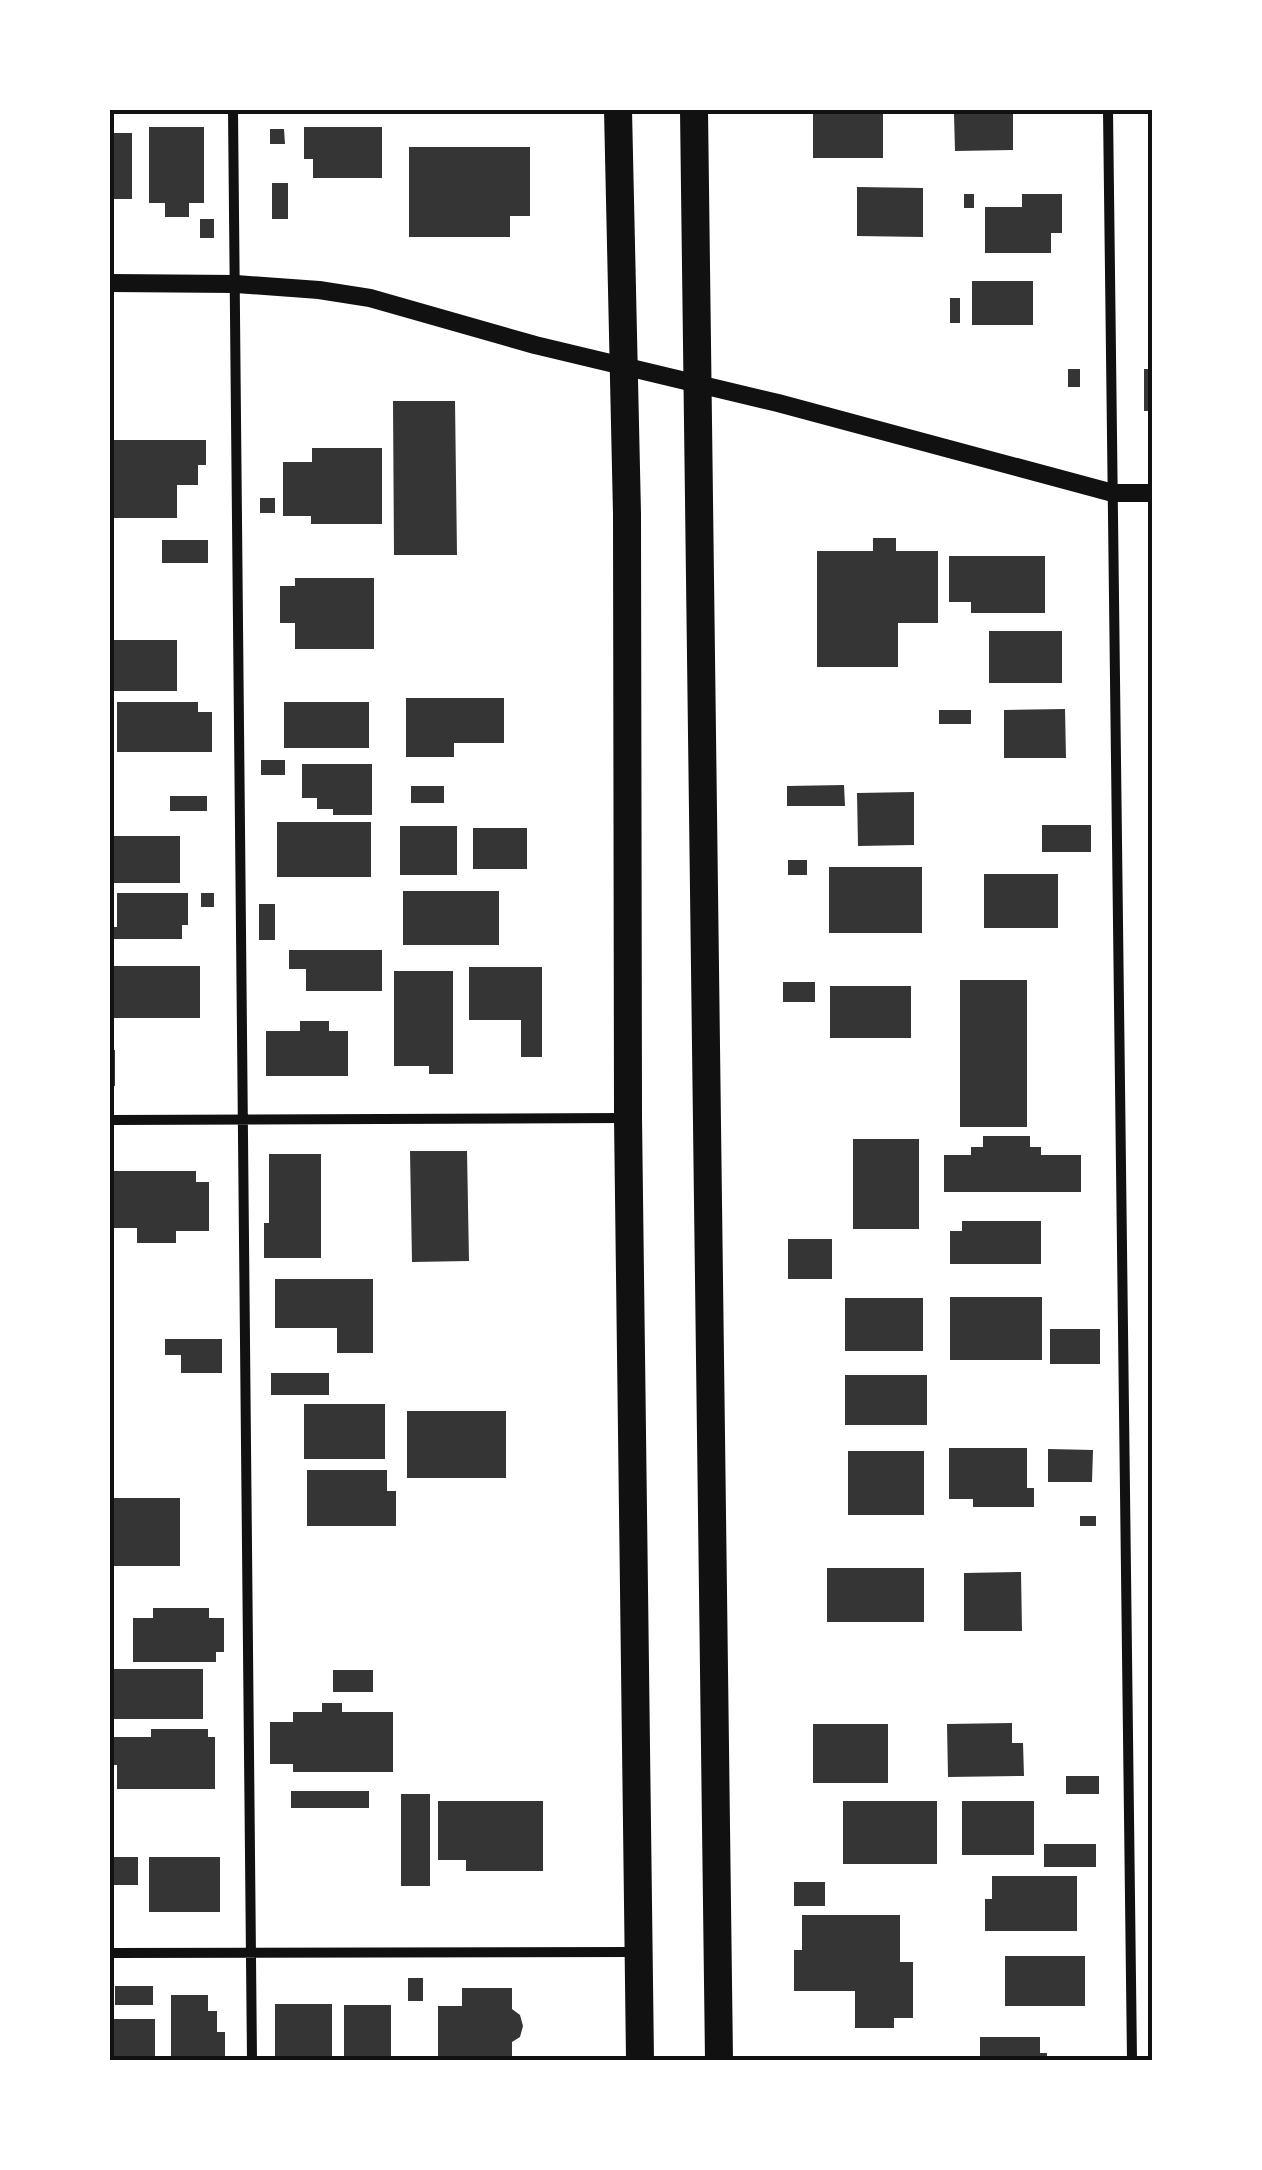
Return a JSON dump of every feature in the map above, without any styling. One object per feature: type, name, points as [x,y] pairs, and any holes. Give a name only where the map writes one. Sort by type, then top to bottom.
[{"type":"highway","points":[[618,110],[627,514],[628,1118],[640,2060]]},
{"type":"highway","points":[[694,110],[719,2060]]},
{"type":"street","points":[[234,110],[252,2060]]},
{"type":"street","points":[[1108,110],[1132,2060]]},
{"type":"street","points":[[110,283],[236,284],[370,298],[534,345],[1113,494],[1152,493]]},
{"type":"street","points":[[110,1120],[628,1118]]},
{"type":"street","points":[[110,1953],[638,1952]]},
{"type":"building","points":[[813,110],[883,110],[883,158],[813,158]]},
{"type":"building","points":[[954,114],[1013,114],[1013,150],[955,151]]},
{"type":"building","points":[[149,127],[204,127],[204,203],[189,203],[189,217],[165,217],[165,203],[149,203]]},
{"type":"building","points":[[304,127],[382,127],[382,178],[313,178],[313,159],[304,159]]},
{"type":"building","points":[[270,129],[284,129],[285,144],[270,144]]},
{"type":"building","points":[[110,133],[132,133],[132,199],[110,199]]},
{"type":"building","points":[[409,147],[530,147],[530,216],[510,216],[510,237],[409,237]]},
{"type":"building","points":[[272,183],[288,183],[288,219],[272,219]]},
{"type":"building","points":[[857,187],[923,188],[923,237],[857,236]]},
{"type":"building","points":[[964,194],[974,194],[974,208],[964,208]]},
{"type":"building","points":[[1022,194],[1062,194],[1062,233],[1051,233],[1051,253],[985,253],[985,207],[1022,207]]},
{"type":"building","points":[[200,219],[214,219],[214,238],[200,238]]},
{"type":"building","points":[[1148,276],[1152,276],[1152,346],[1148,346]]},
{"type":"building","points":[[972,281],[1033,281],[1033,325],[972,325]]},
{"type":"building","points":[[950,298],[960,298],[960,323],[950,323]]},
{"type":"building","points":[[1068,369],[1080,369],[1080,387],[1068,387]]},
{"type":"building","points":[[1144,369],[1152,369],[1152,411],[1144,411]]},
{"type":"building","points":[[393,401],[455,401],[457,555],[394,555]]},
{"type":"building","points":[[112,440],[206,440],[206,465],[198,465],[198,485],[177,485],[177,518],[110,518]]},
{"type":"building","points":[[312,448],[382,448],[382,524],[311,524],[311,516],[283,516],[283,462],[312,462]]},
{"type":"building","points":[[260,498],[275,498],[275,513],[260,513]]},
{"type":"building","points":[[873,538],[896,538],[896,551],[938,551],[938,623],[898,623],[898,667],[817,667],[817,551],[873,551]]},
{"type":"building","points":[[162,540],[208,540],[208,563],[162,563]]},
{"type":"building","points":[[949,556],[1045,556],[1045,613],[971,613],[971,602],[949,602]]},
{"type":"building","points":[[295,578],[374,578],[374,649],[295,649],[295,623],[280,623],[280,586],[295,586]]},
{"type":"building","points":[[989,631],[1062,631],[1062,683],[989,683]]},
{"type":"building","points":[[110,640],[177,640],[177,691],[110,691]]},
{"type":"building","points":[[406,698],[504,698],[504,743],[454,743],[454,757],[406,757]]},
{"type":"building","points":[[117,702],[198,702],[198,712],[212,712],[212,752],[117,752]]},
{"type":"building","points":[[284,702],[369,702],[369,748],[284,748]]},
{"type":"building","points":[[1065,709],[1066,758],[1004,758],[1004,710]]},
{"type":"building","points":[[939,710],[971,710],[971,724],[939,724]]},
{"type":"building","points":[[261,760],[285,760],[285,775],[261,775]]},
{"type":"building","points":[[302,764],[372,764],[372,815],[333,815],[333,809],[317,809],[317,798],[302,798]]},
{"type":"building","points":[[844,785],[845,806],[787,806],[787,786]]},
{"type":"building","points":[[411,786],[444,786],[444,803],[411,803]]},
{"type":"building","points":[[914,792],[914,845],[858,846],[857,793]]},
{"type":"building","points":[[170,796],[207,796],[207,811],[170,811]]},
{"type":"building","points":[[277,822],[371,822],[371,877],[277,877]]},
{"type":"building","points":[[1042,825],[1091,825],[1091,852],[1042,852]]},
{"type":"building","points":[[400,826],[457,826],[457,875],[400,875]]},
{"type":"building","points":[[473,828],[527,828],[527,869],[473,869]]},
{"type":"building","points":[[110,836],[180,836],[180,883],[110,883]]},
{"type":"building","points":[[788,860],[807,860],[807,875],[788,875]]},
{"type":"building","points":[[829,867],[922,867],[922,933],[829,933]]},
{"type":"building","points":[[984,874],[1058,874],[1058,928],[984,928]]},
{"type":"building","points":[[403,891],[499,891],[499,945],[403,945]]},
{"type":"building","points":[[117,893],[188,893],[188,925],[182,925],[182,939],[110,939],[110,927],[117,927]]},
{"type":"building","points":[[201,893],[214,893],[214,907],[201,907]]},
{"type":"building","points":[[259,904],[275,904],[275,940],[259,940]]},
{"type":"building","points":[[289,950],[382,950],[382,991],[306,991],[306,969],[289,969]]},
{"type":"building","points":[[110,966],[200,966],[200,1018],[110,1018]]},
{"type":"building","points":[[469,967],[542,967],[542,1057],[521,1057],[521,1020],[469,1020]]},
{"type":"building","points":[[394,971],[453,971],[453,1074],[429,1074],[429,1066],[394,1066]]},
{"type":"building","points":[[960,980],[1027,980],[1027,1127],[960,1127]]},
{"type":"building","points":[[783,982],[815,982],[815,1002],[783,1002]]},
{"type":"building","points":[[830,986],[911,986],[911,1038],[830,1038]]},
{"type":"building","points":[[300,1021],[329,1021],[329,1031],[348,1031],[348,1076],[266,1076],[266,1031],[300,1031]]},
{"type":"building","points":[[110,1050],[115,1050],[115,1086],[110,1086]]},
{"type":"building","points":[[983,1136],[1030,1136],[1030,1147],[1041,1147],[1041,1155],[1081,1155],[1081,1192],[944,1192],[944,1155],[971,1155],[971,1147],[983,1147]]},
{"type":"building","points":[[853,1139],[919,1139],[919,1229],[853,1229]]},
{"type":"building","points":[[410,1151],[467,1151],[469,1261],[412,1262]]},
{"type":"building","points":[[269,1154],[321,1154],[321,1258],[264,1258],[264,1223],[269,1223]]},
{"type":"building","points":[[110,1171],[196,1171],[196,1182],[209,1182],[209,1231],[176,1231],[176,1243],[137,1243],[137,1228],[110,1228]]},
{"type":"building","points":[[962,1221],[1041,1221],[1041,1264],[950,1264],[950,1231],[962,1231]]},
{"type":"building","points":[[788,1239],[832,1239],[832,1279],[788,1279]]},
{"type":"building","points":[[275,1279],[373,1279],[373,1353],[337,1353],[337,1328],[275,1328]]},
{"type":"building","points":[[950,1297],[1042,1297],[1042,1360],[950,1360]]},
{"type":"building","points":[[845,1298],[923,1298],[923,1351],[845,1351]]},
{"type":"building","points":[[1050,1329],[1100,1329],[1100,1364],[1050,1364]]},
{"type":"building","points":[[165,1339],[222,1339],[222,1373],[181,1373],[181,1355],[165,1355]]},
{"type":"building","points":[[271,1373],[329,1373],[329,1395],[271,1395]]},
{"type":"building","points":[[845,1375],[927,1375],[927,1425],[845,1425]]},
{"type":"building","points":[[304,1404],[385,1404],[385,1459],[304,1459]]},
{"type":"building","points":[[407,1411],[506,1411],[506,1478],[407,1478]]},
{"type":"building","points":[[949,1448],[1027,1448],[1027,1488],[1034,1488],[1034,1507],[973,1507],[973,1499],[949,1499]]},
{"type":"building","points":[[1048,1449],[1093,1450],[1092,1482],[1048,1482]]},
{"type":"building","points":[[848,1451],[924,1451],[924,1515],[848,1515]]},
{"type":"building","points":[[307,1470],[387,1470],[387,1491],[396,1491],[396,1526],[307,1526]]},
{"type":"building","points":[[110,1498],[180,1498],[180,1566],[110,1566]]},
{"type":"building","points":[[1080,1516],[1096,1516],[1096,1526],[1080,1526]]},
{"type":"building","points":[[827,1568],[924,1568],[924,1622],[827,1622]]},
{"type":"building","points":[[1021,1572],[1022,1631],[964,1631],[964,1573]]},
{"type":"building","points":[[153,1608],[209,1608],[209,1618],[224,1618],[224,1652],[216,1652],[216,1662],[133,1662],[133,1618],[153,1618]]},
{"type":"building","points":[[110,1669],[203,1669],[203,1719],[110,1719]]},
{"type":"building","points":[[333,1670],[373,1670],[373,1692],[333,1692]]},
{"type":"building","points":[[322,1703],[342,1703],[342,1712],[393,1712],[393,1772],[293,1772],[293,1764],[270,1764],[270,1722],[293,1722],[293,1712],[322,1712]]},
{"type":"building","points":[[1012,1723],[1012,1743],[1023,1743],[1024,1776],[948,1777],[947,1724]]},
{"type":"building","points":[[813,1724],[888,1724],[888,1783],[813,1783]]},
{"type":"building","points":[[151,1729],[208,1729],[208,1737],[215,1737],[215,1789],[117,1789],[117,1765],[110,1765],[110,1737],[151,1737]]},
{"type":"building","points":[[1066,1776],[1099,1776],[1099,1794],[1066,1794]]},
{"type":"building","points":[[291,1791],[369,1791],[369,1808],[291,1808]]},
{"type":"building","points":[[401,1794],[430,1794],[430,1886],[401,1886]]},
{"type":"building","points":[[438,1801],[543,1801],[543,1871],[466,1871],[466,1860],[438,1860]]},
{"type":"building","points":[[843,1801],[937,1801],[937,1864],[843,1864]]},
{"type":"building","points":[[962,1801],[1034,1801],[1034,1855],[962,1855]]},
{"type":"building","points":[[1044,1844],[1096,1844],[1096,1867],[1044,1867]]},
{"type":"building","points":[[110,1857],[138,1857],[138,1885],[110,1885]]},
{"type":"building","points":[[149,1857],[220,1857],[220,1912],[149,1912]]},
{"type":"building","points":[[992,1876],[1077,1876],[1077,1931],[985,1931],[985,1899],[992,1899]]},
{"type":"building","points":[[794,1882],[825,1882],[825,1906],[794,1906]]},
{"type":"building","points":[[802,1915],[900,1915],[900,1962],[913,1962],[913,2018],[894,2018],[894,2028],[855,2028],[855,1991],[794,1991],[794,1950],[802,1950]]},
{"type":"building","points":[[1005,1956],[1085,1956],[1085,2006],[1005,2006]]},
{"type":"building","points":[[408,1978],[423,1978],[423,2001],[408,2001]]},
{"type":"building","points":[[115,1986],[153,1986],[153,2005],[115,2005]]},
{"type":"building","points":[[462,1988],[512,1988],[512,2009],[520,2015],[523,2026],[520,2037],[512,2042],[512,2060],[438,2060],[438,2006],[462,2006]]},
{"type":"building","points":[[171,1995],[208,1995],[208,2011],[217,2011],[217,2032],[225,2032],[225,2060],[171,2060]]},
{"type":"building","points":[[275,2004],[332,2004],[332,2060],[275,2060]]},
{"type":"building","points":[[344,2005],[391,2005],[391,2060],[344,2060]]},
{"type":"building","points":[[110,2019],[155,2019],[155,2060],[110,2060]]},
{"type":"building","points":[[980,2037],[1040,2037],[1040,2053],[1047,2053],[1047,2060],[980,2060]]}]
